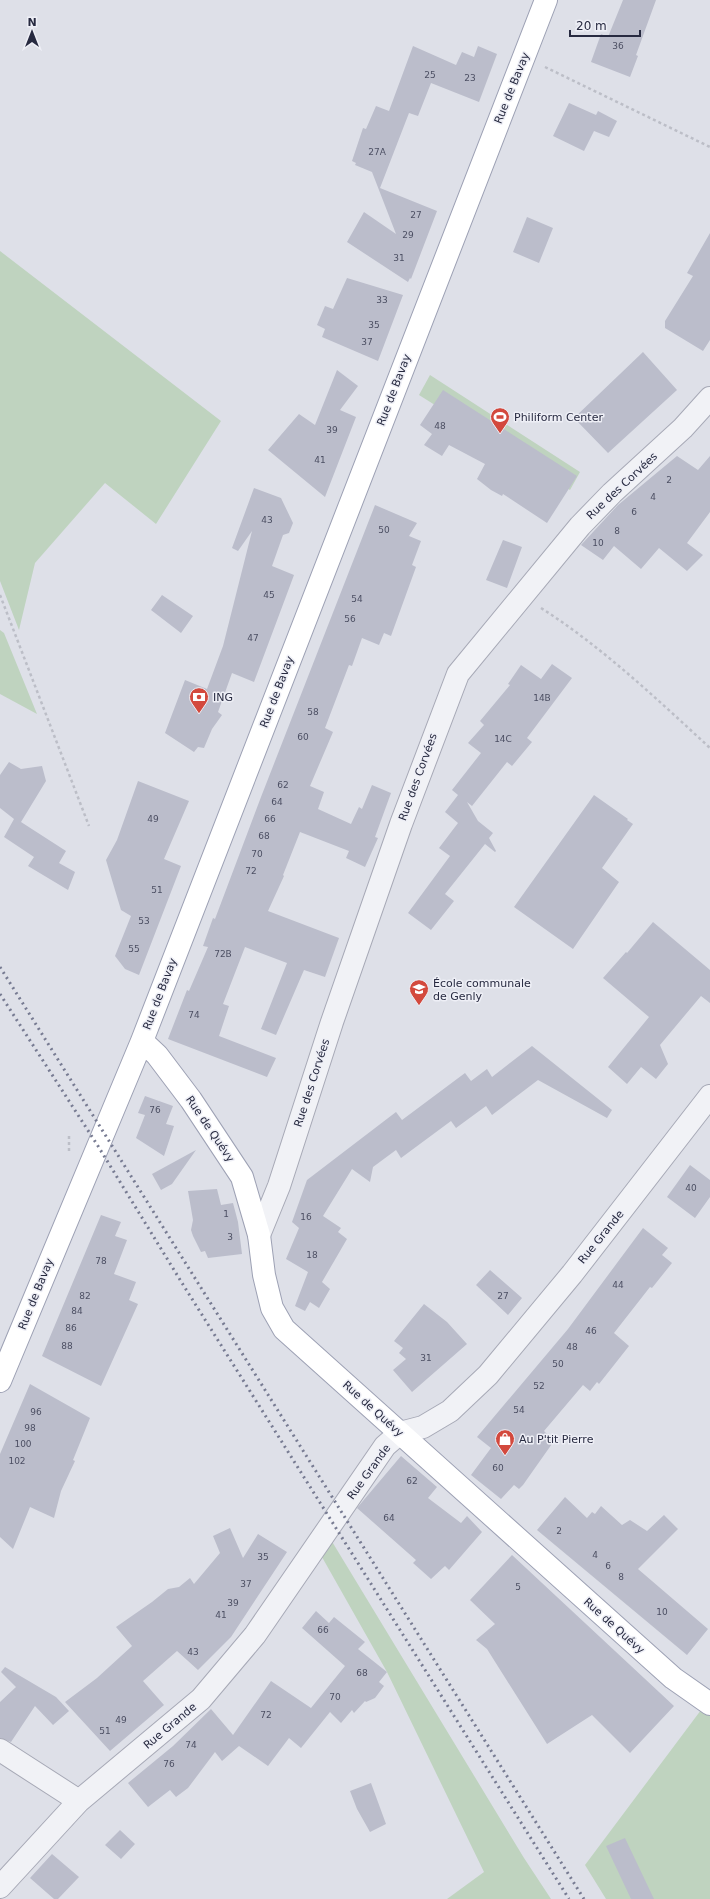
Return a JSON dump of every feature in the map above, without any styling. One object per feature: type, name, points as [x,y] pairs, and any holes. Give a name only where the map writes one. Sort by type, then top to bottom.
[{"type":"main road","name":"Rue de Bavay","points":[[0,1381],[142,1041],[546,0]]},
{"type":"main road","name":"Rue de Quévy","points":[[142,1041],[157,1055],[191,1100],[242,1177],[259,1235],[264,1275],[272,1308],[284,1328],[673,1678],[689,1691],[710,1704]]},
{"type":"street","name":"Rue des Corvées","points":[[259,1235],[279,1186],[332,1022],[442,713],[458,674],[580,526],[612,493],[683,428],[710,398]]},
{"type":"street","name":"Rue Grande","points":[[0,1887],[79,1800],[201,1699],[255,1635],[385,1446],[400,1433],[423,1427],[450,1411],[488,1375],[576,1268],[710,1096]]},
{"type":"street","points":[[0,1750],[79,1800]]},
{"type":"path","points":[[547,68],[710,147]]},
{"type":"path","points":[[0,595],[89,826]]},
{"type":"path","points":[[522,596],[558,619],[646,689],[710,748]]},
{"type":"green space","points":[[0,251],[221,421],[156,524],[105,483],[35,563],[19,630],[0,581]]},
{"type":"green space","name":"Philiform Center","points":[[430,375],[580,472],[570,490],[419,395]]},
{"type":"green space","points":[[0,630],[4,633],[37,714],[0,694]]},
{"type":"green space","points":[[328,1535],[524,1858],[551,1899],[447,1899],[484,1872],[387,1672],[318,1550]]},
{"type":"green space","points":[[710,1698],[710,1899],[606,1899],[585,1865]]},
{"type":"building","points":[[623,0],[656,0],[636,55],[638,56],[630,77],[591,62],[601,34],[608,37]]},
{"type":"building","points":[[413,46],[456,65],[462,52],[474,57],[478,46],[497,54],[479,102],[431,83],[418,116],[409,113],[380,188],[437,211],[411,279],[410,278],[408,282],[347,242],[364,212],[396,234],[372,172],[355,165],[356,163],[352,161],[363,128],[366,129],[376,106],[389,111]]},
{"type":"building","points":[[569,103],[596,115],[598,111],[617,121],[609,137],[594,131],[584,151],[553,136]]},
{"type":"building","points":[[527,217],[553,228],[539,263],[513,252]]},
{"type":"building","points":[[710,233],[710,340],[703,351],[665,328],[665,321],[693,276],[687,273]]},
{"type":"building","points":[[347,278],[403,295],[378,361],[322,337],[325,329],[317,325],[325,306],[333,309]]},
{"type":"building","points":[[643,352],[677,390],[608,453],[574,418]]},
{"type":"building","points":[[337,370],[358,386],[340,410],[356,417],[325,497],[268,450],[299,414],[315,425]]},
{"type":"building","points":[[443,390],[577,476],[547,523],[503,494],[502,496],[491,490],[477,479],[485,464],[449,445],[442,456],[424,445],[432,434],[420,425]]},
{"type":"building","points":[[677,456],[698,470],[710,456],[710,512],[687,543],[703,555],[687,571],[659,548],[641,569],[614,546],[603,560],[581,545],[618,505]]},
{"type":"building","points":[[254,488],[281,498],[293,523],[289,533],[283,535],[272,566],[294,575],[254,682],[232,673],[218,712],[222,715],[212,729],[204,748],[198,747],[194,752],[165,733],[185,680],[207,689],[223,646],[252,531],[238,551],[232,548]]},
{"type":"building","points":[[375,505],[417,523],[409,536],[421,541],[412,565],[416,567],[391,636],[384,633],[379,645],[362,638],[352,666],[349,665],[325,728],[333,732],[310,786],[324,792],[318,809],[351,824],[359,807],[362,809],[372,785],[391,793],[375,837],[378,838],[365,867],[346,858],[349,851],[300,832],[283,875],[284,876],[268,911],[339,938],[325,977],[304,970],[276,1035],[261,1029],[287,963],[245,947],[223,1004],[229,1006],[219,1036],[276,1058],[267,1077],[168,1039],[187,990],[189,991],[208,947],[203,946],[213,918],[215,919]]},
{"type":"building","points":[[503,540],[522,547],[507,588],[486,580]]},
{"type":"building","points":[[162,595],[193,616],[181,633],[151,610]]},
{"type":"building","points":[[552,664],[572,678],[527,738],[532,742],[512,766],[507,762],[472,806],[467,802],[478,821],[493,833],[489,838],[496,851],[495,852],[485,844],[445,894],[454,901],[431,930],[408,913],[450,856],[439,848],[458,823],[445,812],[458,795],[452,790],[481,753],[468,743],[484,725],[480,721],[510,685],[508,684],[521,665],[541,679]]},
{"type":"building","points":[[9,762],[21,769],[42,766],[46,781],[21,822],[66,851],[59,863],[75,872],[68,890],[28,866],[34,857],[4,837],[14,819],[0,808],[0,775]]},
{"type":"building","points":[[138,781],[189,801],[164,859],[181,866],[139,975],[125,969],[115,956],[131,916],[121,910],[106,860],[117,840]]},
{"type":"building","points":[[594,795],[633,824],[602,868],[619,882],[573,949],[514,907]]},
{"type":"building","points":[[653,922],[710,970],[710,1003],[701,996],[660,1045],[668,1064],[656,1079],[641,1067],[627,1084],[608,1067],[649,1017],[603,978],[626,952],[627,953]]},
{"type":"building","points":[[532,1046],[612,1110],[607,1118],[538,1080],[492,1115],[486,1106],[456,1128],[451,1121],[401,1158],[396,1150],[373,1167],[370,1182],[352,1169],[323,1216],[341,1228],[338,1232],[347,1239],[322,1282],[330,1289],[319,1308],[310,1302],[305,1311],[295,1306],[308,1272],[286,1259],[299,1228],[292,1222],[307,1180],[396,1112],[402,1120],[465,1073],[471,1081],[487,1069],[492,1077]]},
{"type":"building","points":[[145,1096],[173,1106],[166,1124],[174,1126],[164,1156],[136,1138],[145,1115],[138,1113]]},
{"type":"building","points":[[196,1150],[172,1184],[161,1190],[152,1174]]},
{"type":"building","points":[[690,1165],[710,1180],[710,1197],[695,1218],[667,1197]]},
{"type":"building","points":[[217,1189],[221,1205],[233,1203],[238,1222],[242,1254],[208,1258],[205,1251],[201,1252],[193,1236],[191,1230],[193,1220],[188,1191]]},
{"type":"building","points":[[101,1215],[121,1222],[115,1236],[127,1240],[114,1274],[136,1282],[129,1300],[138,1304],[101,1386],[42,1356]]},
{"type":"building","points":[[643,1228],[668,1248],[662,1255],[672,1263],[652,1288],[650,1287],[614,1333],[629,1346],[599,1384],[597,1382],[590,1391],[583,1385],[544,1431],[554,1441],[523,1485],[519,1489],[514,1485],[501,1499],[471,1475],[491,1448],[477,1437],[568,1329]]},
{"type":"building","points":[[490,1270],[522,1298],[508,1315],[476,1285]]},
{"type":"building","points":[[424,1304],[447,1322],[467,1344],[412,1392],[393,1370],[406,1359],[399,1353],[403,1348],[394,1341]]},
{"type":"building","points":[[30,1384],[90,1418],[73,1460],[75,1461],[61,1491],[54,1518],[30,1507],[13,1549],[0,1537],[0,1454]]},
{"type":"building","points":[[401,1456],[437,1487],[428,1498],[461,1523],[467,1516],[482,1532],[449,1570],[445,1566],[431,1579],[413,1563],[416,1560],[357,1508]]},
{"type":"building","points":[[565,1497],[587,1518],[592,1512],[595,1514],[601,1506],[622,1525],[630,1520],[647,1531],[664,1515],[678,1529],[638,1569],[708,1629],[687,1655],[537,1530]]},
{"type":"building","points":[[230,1528],[243,1558],[258,1534],[287,1552],[231,1637],[198,1670],[177,1651],[143,1681],[164,1705],[110,1751],[65,1702],[97,1678],[132,1646],[116,1627],[168,1589],[179,1587],[190,1578],[194,1584],[220,1553],[213,1536]]},
{"type":"building","points":[[512,1555],[674,1706],[630,1753],[592,1715],[547,1744],[487,1649],[476,1640],[495,1624],[470,1600]]},
{"type":"building","points":[[316,1611],[329,1623],[334,1617],[365,1642],[358,1649],[387,1672],[379,1682],[384,1686],[375,1698],[366,1702],[365,1701],[354,1713],[352,1710],[341,1723],[330,1712],[301,1748],[289,1738],[268,1766],[239,1746],[222,1761],[215,1752],[188,1788],[176,1797],[170,1790],[148,1807],[128,1783],[173,1746],[211,1709],[233,1735],[271,1681],[311,1708],[345,1666],[302,1628]]},
{"type":"building","points":[[5,1667],[56,1697],[69,1711],[53,1725],[35,1706],[11,1742],[0,1738],[0,1702],[16,1687],[1,1672]]},
{"type":"building","points":[[371,1783],[386,1824],[370,1832],[357,1809],[350,1791]]},
{"type":"building","points":[[120,1830],[135,1844],[121,1859],[105,1845]]},
{"type":"building","points":[[625,1838],[654,1899],[631,1899],[606,1846]]},
{"type":"building","points":[[52,1854],[79,1877],[58,1899],[54,1899],[30,1878]]},
{"type":"railway","points":[[0,967],[584,1899]]},
{"type":"railway","points":[[0,994],[98,1146],[182,1283],[569,1899]]},
{"type":"place","name":"Philiform Center","points":[[500,434]]},
{"type":"place","name":"ING","points":[[199,714]]},
{"type":"place","name":"École communale de Genly","points":[[419,1006]]},
{"type":"place","name":"Au P'tit Pierre","points":[[505,1456]]}]
